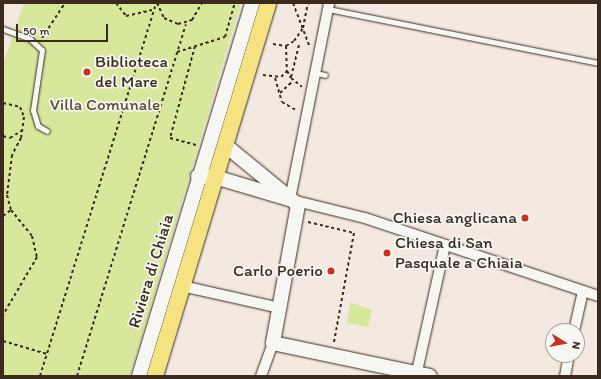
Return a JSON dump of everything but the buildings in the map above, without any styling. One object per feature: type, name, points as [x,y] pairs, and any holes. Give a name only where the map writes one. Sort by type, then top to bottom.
[{"type":"main road","name":"Riviera di Chiaia","points":[[155,376],[268,3]]},
{"type":"street","name":"Riviera di Chiaia","points":[[139,376],[198,176],[252,3]]},
{"type":"street","points":[[291,199],[320,74],[328,6]]},
{"type":"street","points":[[225,145],[291,199],[299,211],[273,343],[262,376]]},
{"type":"street","points":[[198,176],[215,177],[445,245],[598,296]]},
{"type":"street","points":[[416,374],[445,245]]},
{"type":"street","points":[[182,286],[280,308]]},
{"type":"street","points":[[576,323],[583,291]]},
{"type":"street","points":[[273,343],[430,376]]},
{"type":"street","points":[[565,376],[567,363]]},
{"type":"lane","points":[[328,6],[598,63]]},
{"type":"lane","points":[[3,28],[36,45],[42,50],[42,67],[33,110],[38,126],[47,131]]},
{"type":"path","points":[[36,45],[64,3]]},
{"type":"path","points":[[116,3],[126,16],[154,10]]},
{"type":"path","points":[[40,376],[156,3]]},
{"type":"path","points":[[156,3],[164,18],[186,24]]},
{"type":"path","points":[[77,376],[186,24],[198,15],[202,3]]},
{"type":"path","points":[[177,52],[224,37],[235,3]]},
{"type":"path","points":[[293,3],[304,28],[310,50]]},
{"type":"path","points":[[306,88],[292,79],[287,71],[286,46],[304,28],[308,3]]},
{"type":"path","points":[[272,44],[286,46]]},
{"type":"path","points":[[280,94],[292,79],[299,45]]},
{"type":"path","points":[[190,143],[170,138],[196,46]]},
{"type":"path","points":[[263,75],[275,78],[287,71]]},
{"type":"path","points":[[275,78],[284,106],[301,112]]},
{"type":"path","points":[[3,103],[20,107],[24,117],[8,181],[11,210],[32,236],[37,257],[3,315]]},
{"type":"path","points":[[3,136],[10,138],[21,131]]},
{"type":"path","points":[[3,216],[11,210]]},
{"type":"path","points":[[305,221],[354,233]]},
{"type":"path","points":[[334,342],[356,226]]},
{"type":"path","points":[[3,341],[47,354]]},
{"type":"green space","name":"Villa Comunale","points":[[24,3],[241,3],[130,376],[3,376],[3,64]]},
{"type":"green space","points":[[350,302],[372,310],[368,327],[347,323]]},
{"type":"place","name":"Biblioteca del Mare","points":[[87,72]]},
{"type":"place","name":"Chiesa anglicana","points":[[525,218]]},
{"type":"place","name":"Chiesa di San Pasquale a Chiaia","points":[[387,253]]},
{"type":"place","name":"Carlo Poerio","points":[[331,271]]}]
